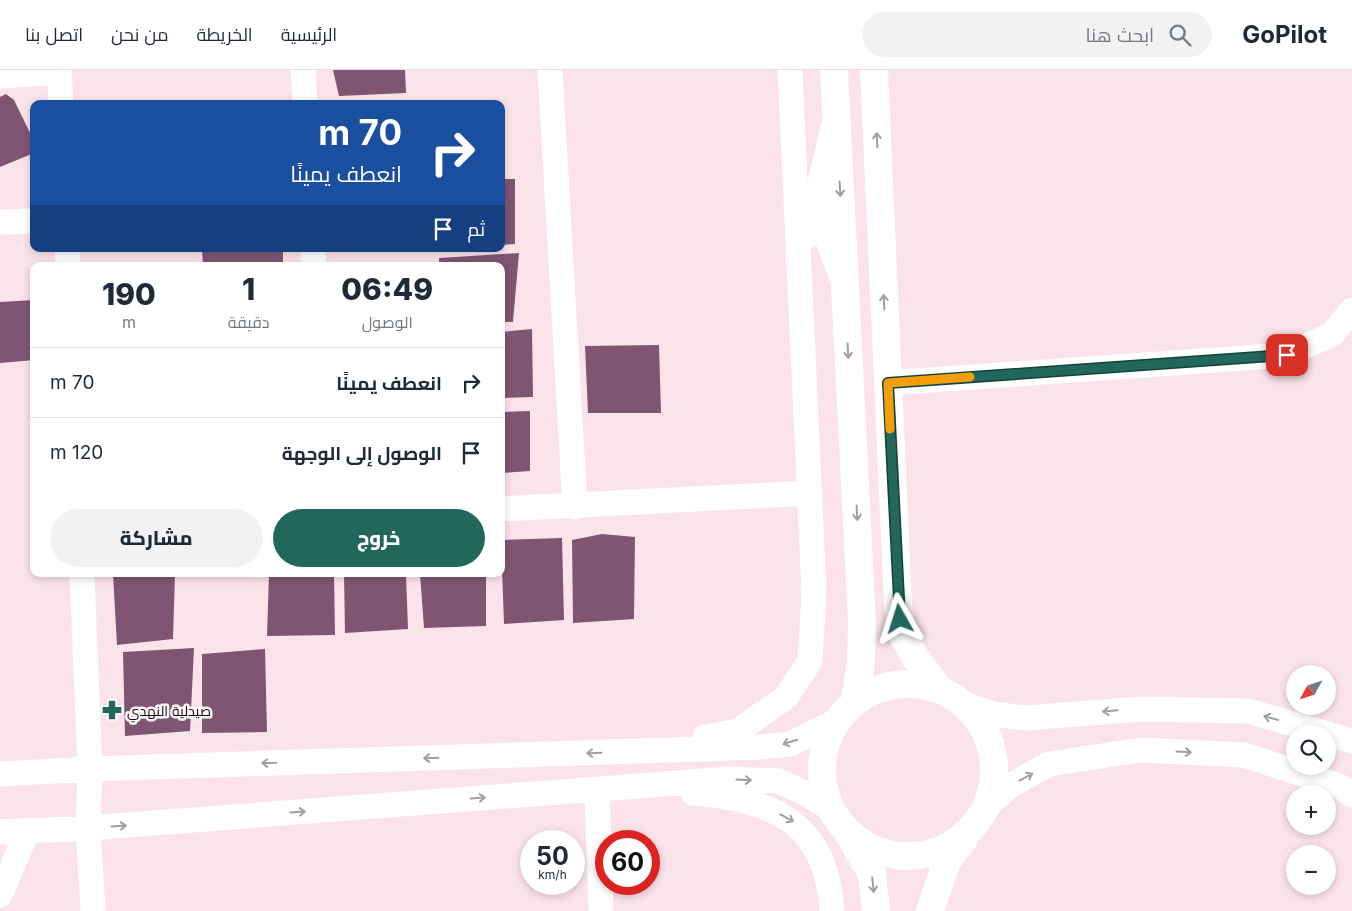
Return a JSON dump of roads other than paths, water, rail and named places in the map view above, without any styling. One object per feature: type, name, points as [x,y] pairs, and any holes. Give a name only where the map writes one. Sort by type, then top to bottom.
[{"type":"main road","points":[[834,70],[862,622],[861,661],[855,700]]},
{"type":"main road","points":[[874,70],[898,604],[902,634],[914,657],[939,689]]},
{"type":"main road","points":[[876,911],[872,874],[847,831],[830,808],[821,779],[823,749],[835,722],[855,700],[881,687],[910,683],[939,689],[964,704],[982,725],[993,751],[994,779],[988,806],[947,861],[930,911]]},
{"type":"main road","points":[[847,831],[870,848],[896,856],[924,856],[950,846],[972,829]]},
{"type":"street","points":[[303,70],[305,100]]},
{"type":"street","points":[[550,70],[575,506]]},
{"type":"street","points":[[626,752],[738,731],[786,697],[810,661],[814,592],[790,70]]},
{"type":"street","points":[[0,76],[59,71],[61,100]]},
{"type":"street","points":[[800,279],[814,203],[836,115]]},
{"type":"street","points":[[793,139],[845,288]]},
{"type":"street","points":[[0,222],[30,221]]},
{"type":"street","points":[[888,383],[1287,355],[1332,334],[1352,310]]},
{"type":"street","points":[[505,509],[810,493]]},
{"type":"street","points":[[82,577],[90,769],[88,828],[92,911]]},
{"type":"street","points":[[964,704],[993,714],[1026,718],[1142,709],[1248,712],[1352,740]]},
{"type":"street","points":[[0,774],[90,769],[760,747],[790,744],[835,722]]},
{"type":"street","points":[[988,806],[1008,787],[1049,764],[1141,750],[1244,755],[1339,786],[1352,794]]},
{"type":"street","points":[[0,832],[88,828],[730,779],[779,781],[803,792],[830,808]]},
{"type":"street","points":[[601,911],[609,788]]},
{"type":"street","points":[[609,788],[698,793],[751,801],[759,803],[796,823],[817,848],[831,887],[832,911]]},
{"type":"street","points":[[0,895],[5,871],[28,830]]},
{"type":"place","name":"صيدلية النهدي","points":[[112,710]]}]
